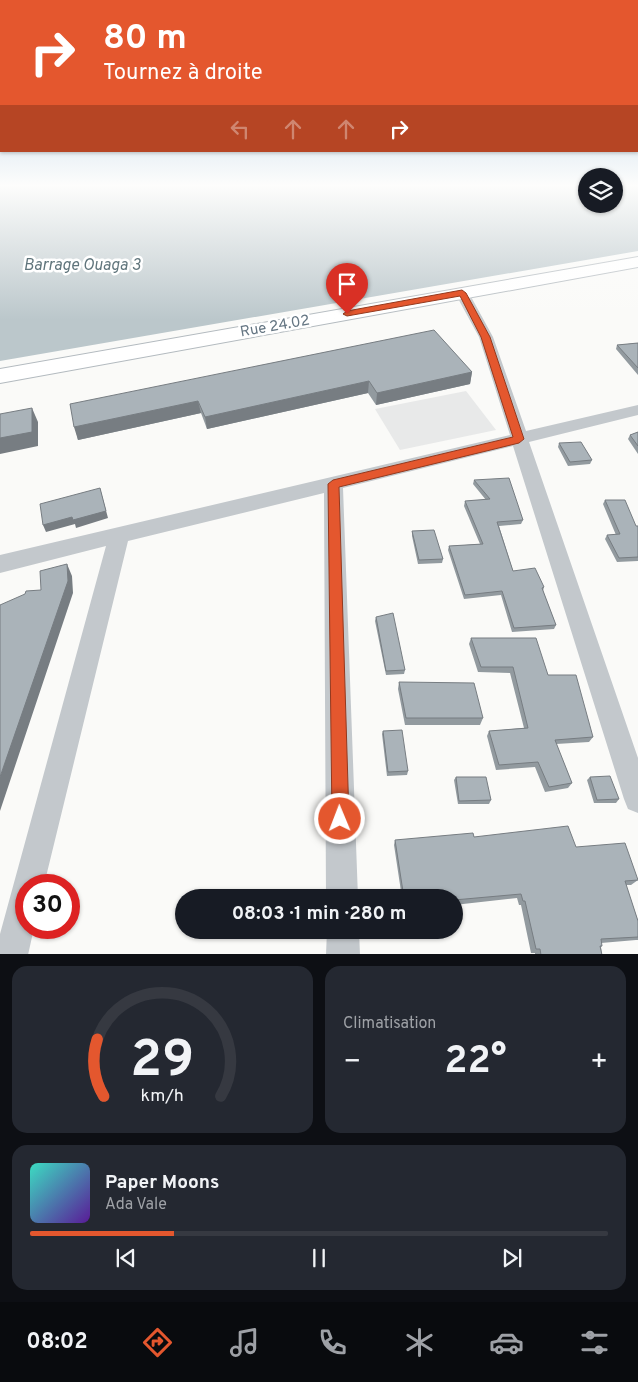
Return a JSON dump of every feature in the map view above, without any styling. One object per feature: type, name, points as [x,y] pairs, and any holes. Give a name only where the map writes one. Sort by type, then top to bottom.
[{"type":"street","name":"Rue 24.02","points":[[0,376],[638,262]]},
{"type":"street","points":[[462,293],[486,337],[638,798]]},
{"type":"street","points":[[0,564],[638,410]]},
{"type":"street","points":[[333,484],[342,889]]},
{"type":"street","points":[[32,874],[119,536]]},
{"type":"street","points":[[11,954],[15,938]]},
{"type":"street","points":[[343,939],[343,954]]},
{"type":"shaded area","points":[[466,391],[496,430],[400,450],[375,409]]},
{"type":"water","name":"Barrage Ouaga 3","points":[[0,231],[638,231],[638,251],[0,361]]},
{"type":"building","points":[[434,330],[472,372],[377,393],[369,381],[205,417],[198,401],[74,427],[70,404]]},
{"type":"building","points":[[638,343],[638,368],[617,345]]},
{"type":"building","points":[[32,408],[32,432],[0,438],[0,414]]},
{"type":"building","points":[[638,432],[638,446],[630,435]]},
{"type":"building","points":[[581,442],[592,460],[570,462],[559,443]]},
{"type":"building","points":[[509,478],[523,520],[497,522],[513,571],[535,568],[544,587],[542,588],[556,625],[514,628],[502,591],[465,595],[449,546],[483,544],[465,501],[490,499],[474,480]]},
{"type":"building","points":[[100,488],[106,511],[73,520],[72,517],[43,525],[40,504]]},
{"type":"building","points":[[605,500],[625,500],[636,526],[638,526],[638,557],[619,558],[607,535],[620,534]]},
{"type":"building","points":[[434,530],[443,559],[419,560],[412,531]]},
{"type":"building","points":[[67,564],[68,581],[0,777],[0,605],[25,594],[26,591],[41,590],[40,571]]},
{"type":"building","points":[[393,613],[405,670],[386,671],[376,617]]},
{"type":"building","points":[[471,638],[536,638],[548,675],[576,675],[593,737],[555,740],[572,783],[549,787],[538,762],[499,765],[489,731],[528,728],[513,667],[481,667]]},
{"type":"building","points":[[399,682],[474,683],[483,718],[406,718]]},
{"type":"building","points":[[402,730],[408,771],[388,772],[383,731]]},
{"type":"building","points":[[610,776],[619,799],[597,800],[590,777]]},
{"type":"building","points":[[456,777],[486,777],[491,800],[459,801]]},
{"type":"building","points":[[568,826],[576,847],[625,843],[638,880],[625,881],[638,921],[638,937],[601,939],[602,954],[541,954],[540,949],[536,949],[525,901],[523,901],[521,894],[463,899],[463,889],[403,889],[395,840],[473,833],[474,837]]},
{"type":"route","points":[[340,819],[333,484],[519,439],[486,337],[462,293],[347,314]]}]
